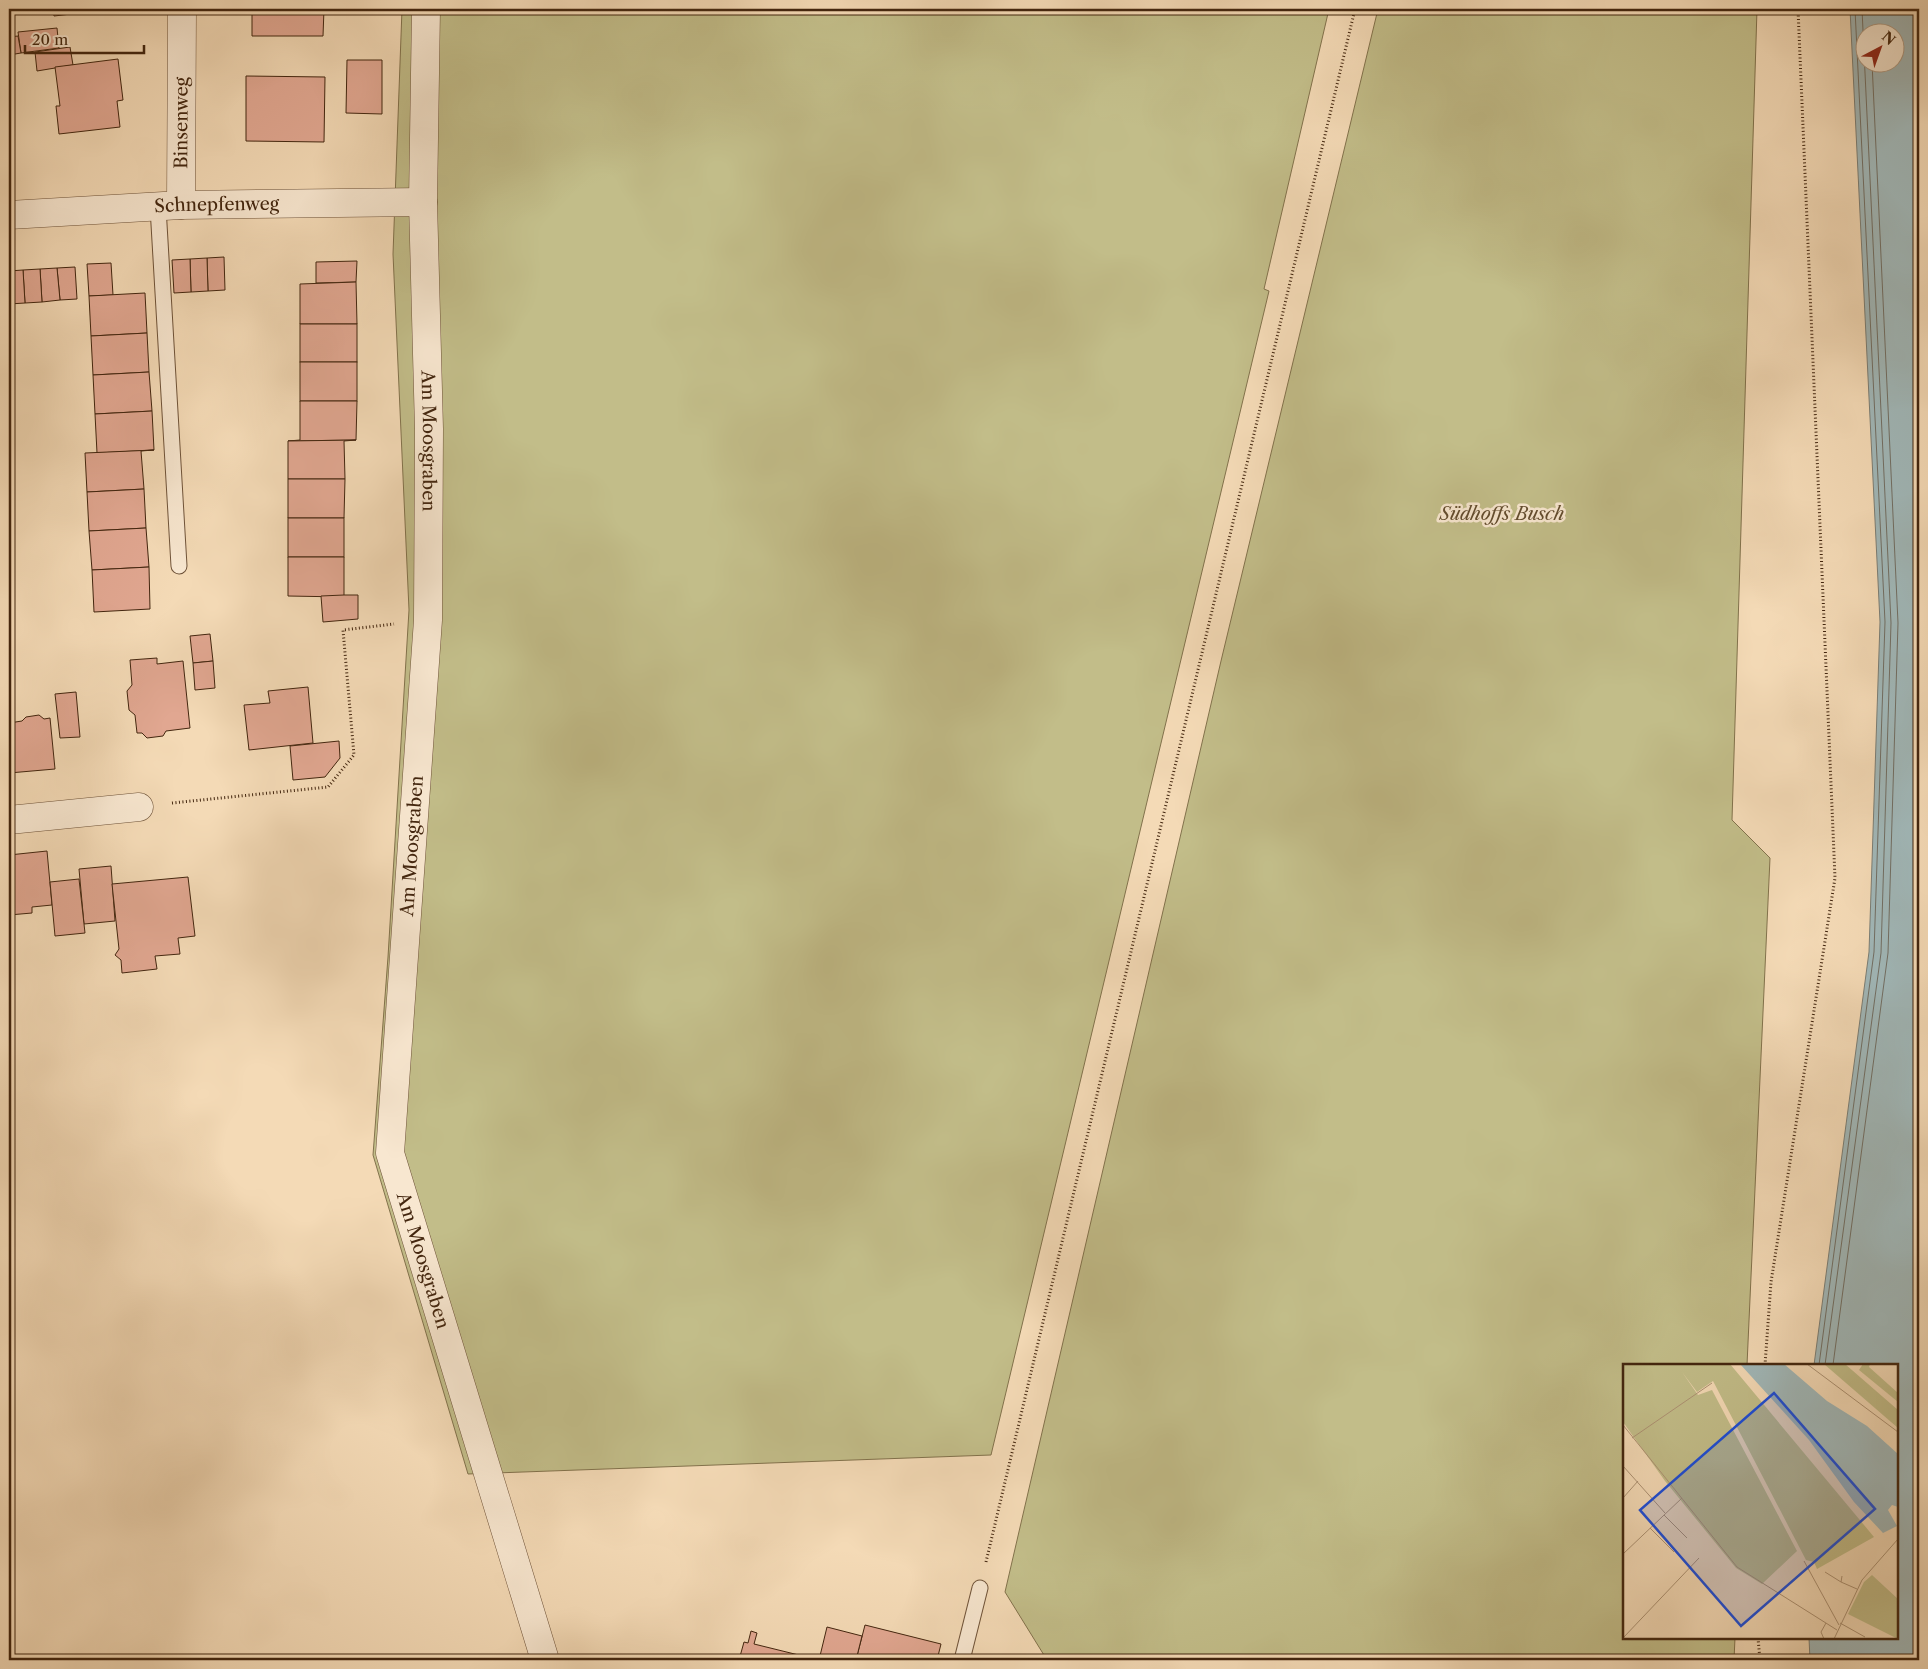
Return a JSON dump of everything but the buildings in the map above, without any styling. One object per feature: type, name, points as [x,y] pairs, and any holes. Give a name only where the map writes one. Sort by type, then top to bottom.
[{"type":"street","name":"Binsenweg","points":[[170,206],[182,9]]},
{"type":"street","name":"Am Moosgraben","points":[[426,9],[423,202],[429,430],[428,620],[390,1153],[545,1660]]},
{"type":"street","name":"Schnepfenweg","points":[[9,215],[170,206],[423,202]]},
{"type":"street","points":[[9,820],[139,807]]},
{"type":"lane","points":[[170,206],[179,566]]},
{"type":"lane","points":[[962,1660],[980,1588]]},
{"type":"path","points":[[980,1588],[1355,9]]},
{"type":"path","points":[[1765,1364],[1771,1282],[1836,878],[1798,9]]},
{"type":"path","points":[[139,807],[328,787],[354,755],[343,630],[428,620]]},
{"type":"path","points":[[1758,1639],[1760,1660]]},
{"type":"green space","points":[[402,9],[1329,9],[1264,289],[1269,291],[991,1455],[468,1474],[373,1155],[388,957],[409,610],[393,254]]},
{"type":"green space","name":"Südhoffs Busch","points":[[1378,9],[1757,9],[1732,820],[1770,858],[1747,1364],[1623,1364],[1623,1639],[1735,1639],[1734,1660],[1047,1660],[1005,1592],[1221,661]]},
{"type":"water","points":[[1850,9],[1919,9],[1919,1660],[1810,1660],[1809,1639],[1898,1639],[1898,1364],[1814,1364],[1869,952],[1880,622]]}]
